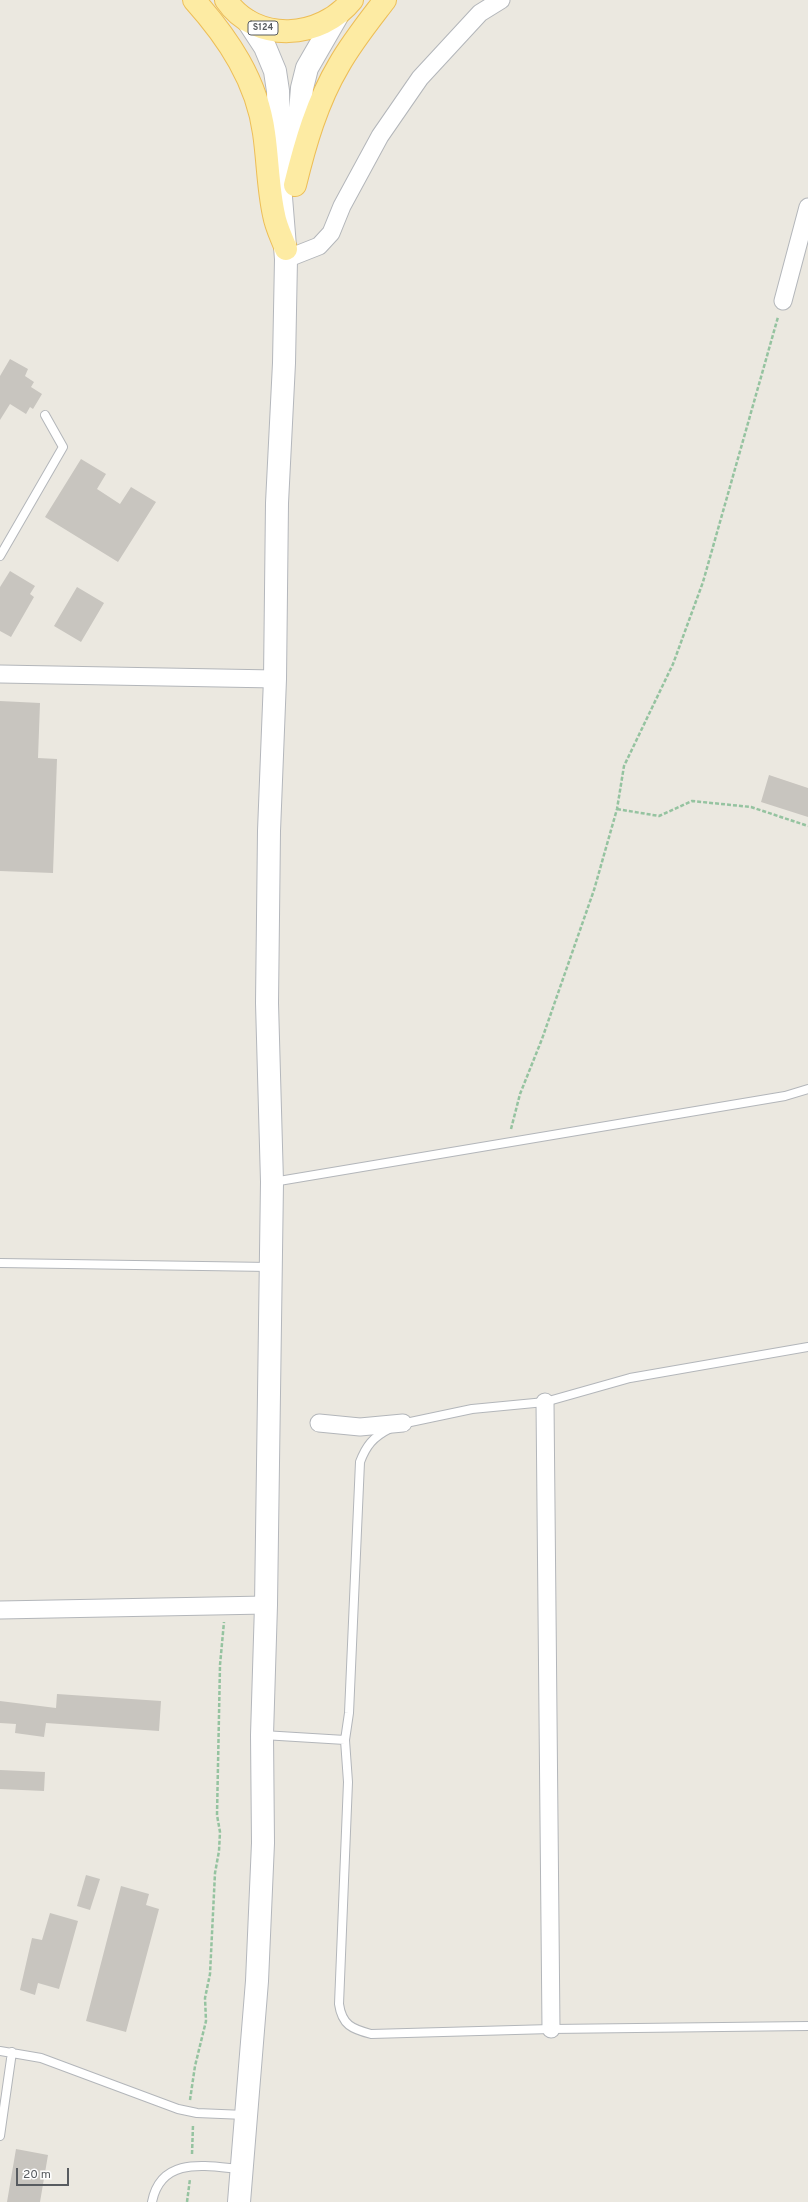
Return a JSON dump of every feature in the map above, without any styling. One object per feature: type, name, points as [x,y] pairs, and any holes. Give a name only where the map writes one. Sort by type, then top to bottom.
[{"type":"main road","points":[[194,0],[207,14],[238,58],[256,97],[264,132],[274,216],[286,254]]},
{"type":"main road","name":"S124","points":[[226,0],[248,21],[262,28],[293,32],[316,27],[337,16]]},
{"type":"main road","name":"S124","points":[[286,254],[295,185],[302,88],[308,68],[337,16],[352,0]]},
{"type":"main road","points":[[295,185],[308,135],[325,92],[349,50],[385,0]]},
{"type":"main road","name":"S124","points":[[240,2202],[257,1981],[262,1866],[262,1735],[266,1604],[272,1182],[267,1003],[269,831],[275,679],[277,503],[284,363],[286,254],[280,185],[278,91],[275,71],[265,47],[248,21]]},
{"type":"street","points":[[286,254],[319,246],[331,233],[342,206],[380,136],[420,78],[480,13],[501,0]]},
{"type":"street","points":[[783,301],[808,207]]},
{"type":"street","points":[[0,674],[275,679]]},
{"type":"street","points":[[545,1402],[552,2029]]},
{"type":"street","points":[[319,1423],[360,1427],[403,1423]]},
{"type":"street","points":[[0,1610],[266,1604]]},
{"type":"lane","points":[[0,556],[3,543],[63,447],[45,415]]},
{"type":"lane","points":[[272,1182],[785,1096],[808,1089]]},
{"type":"lane","points":[[0,1264],[270,1267]]},
{"type":"lane","points":[[808,1347],[630,1378],[545,1402],[472,1408],[403,1423],[377,1434],[366,1446],[360,1462],[349,1713],[345,1740],[348,1782],[339,2004],[341,2017],[349,2026],[371,2034],[552,2029],[808,2026]]},
{"type":"lane","points":[[262,1735],[345,1740]]},
{"type":"lane","points":[[0,2051],[41,2058],[138,2096],[191,2112],[247,2115]]},
{"type":"lane","points":[[0,2136],[12,2052]]},
{"type":"lane","points":[[152,2202],[155,2190],[164,2178],[176,2170],[191,2166],[242,2169]]},
{"type":"path","points":[[507,1143],[520,1094],[542,1039],[594,890],[617,809],[624,766],[673,664],[703,582],[783,301]]},
{"type":"path","points":[[617,809],[659,816],[692,801],[751,807],[808,826]]},
{"type":"path","points":[[187,2202],[193,2137],[190,2102],[195,2066],[206,2021],[206,1998],[210,1974],[216,1873],[219,1851],[220,1832],[217,1815],[221,1637],[228,1605]]},
{"type":"building","points":[[10,359],[28,369],[25,376],[34,382],[31,387],[42,394],[33,409],[30,407],[26,414],[10,404],[0,420],[0,376]]},
{"type":"building","points":[[81,459],[106,474],[97,489],[120,504],[131,487],[156,502],[118,562],[45,517]]},
{"type":"building","points":[[10,571],[35,586],[30,594],[34,597],[11,637],[0,631],[0,587]]},
{"type":"building","points":[[77,587],[104,603],[81,642],[54,626]]},
{"type":"building","points":[[0,701],[40,703],[38,758],[57,759],[53,873],[0,871]]},
{"type":"building","points":[[769,775],[808,788],[808,817],[761,802]]},
{"type":"building","points":[[57,1694],[161,1701],[159,1731],[46,1723],[44,1737],[15,1733],[16,1724],[0,1723],[0,1701],[56,1708]]},
{"type":"building","points":[[0,1770],[45,1772],[44,1791],[0,1789]]},
{"type":"building","points":[[86,1875],[100,1879],[90,1910],[77,1906]]},
{"type":"building","points":[[121,1886],[149,1894],[146,1905],[159,1909],[126,2032],[86,2021]]},
{"type":"building","points":[[50,1913],[78,1921],[59,1989],[38,1983],[35,1995],[20,1990],[32,1938],[42,1940]]},
{"type":"building","points":[[16,2149],[48,2155],[40,2202],[7,2202]]}]
